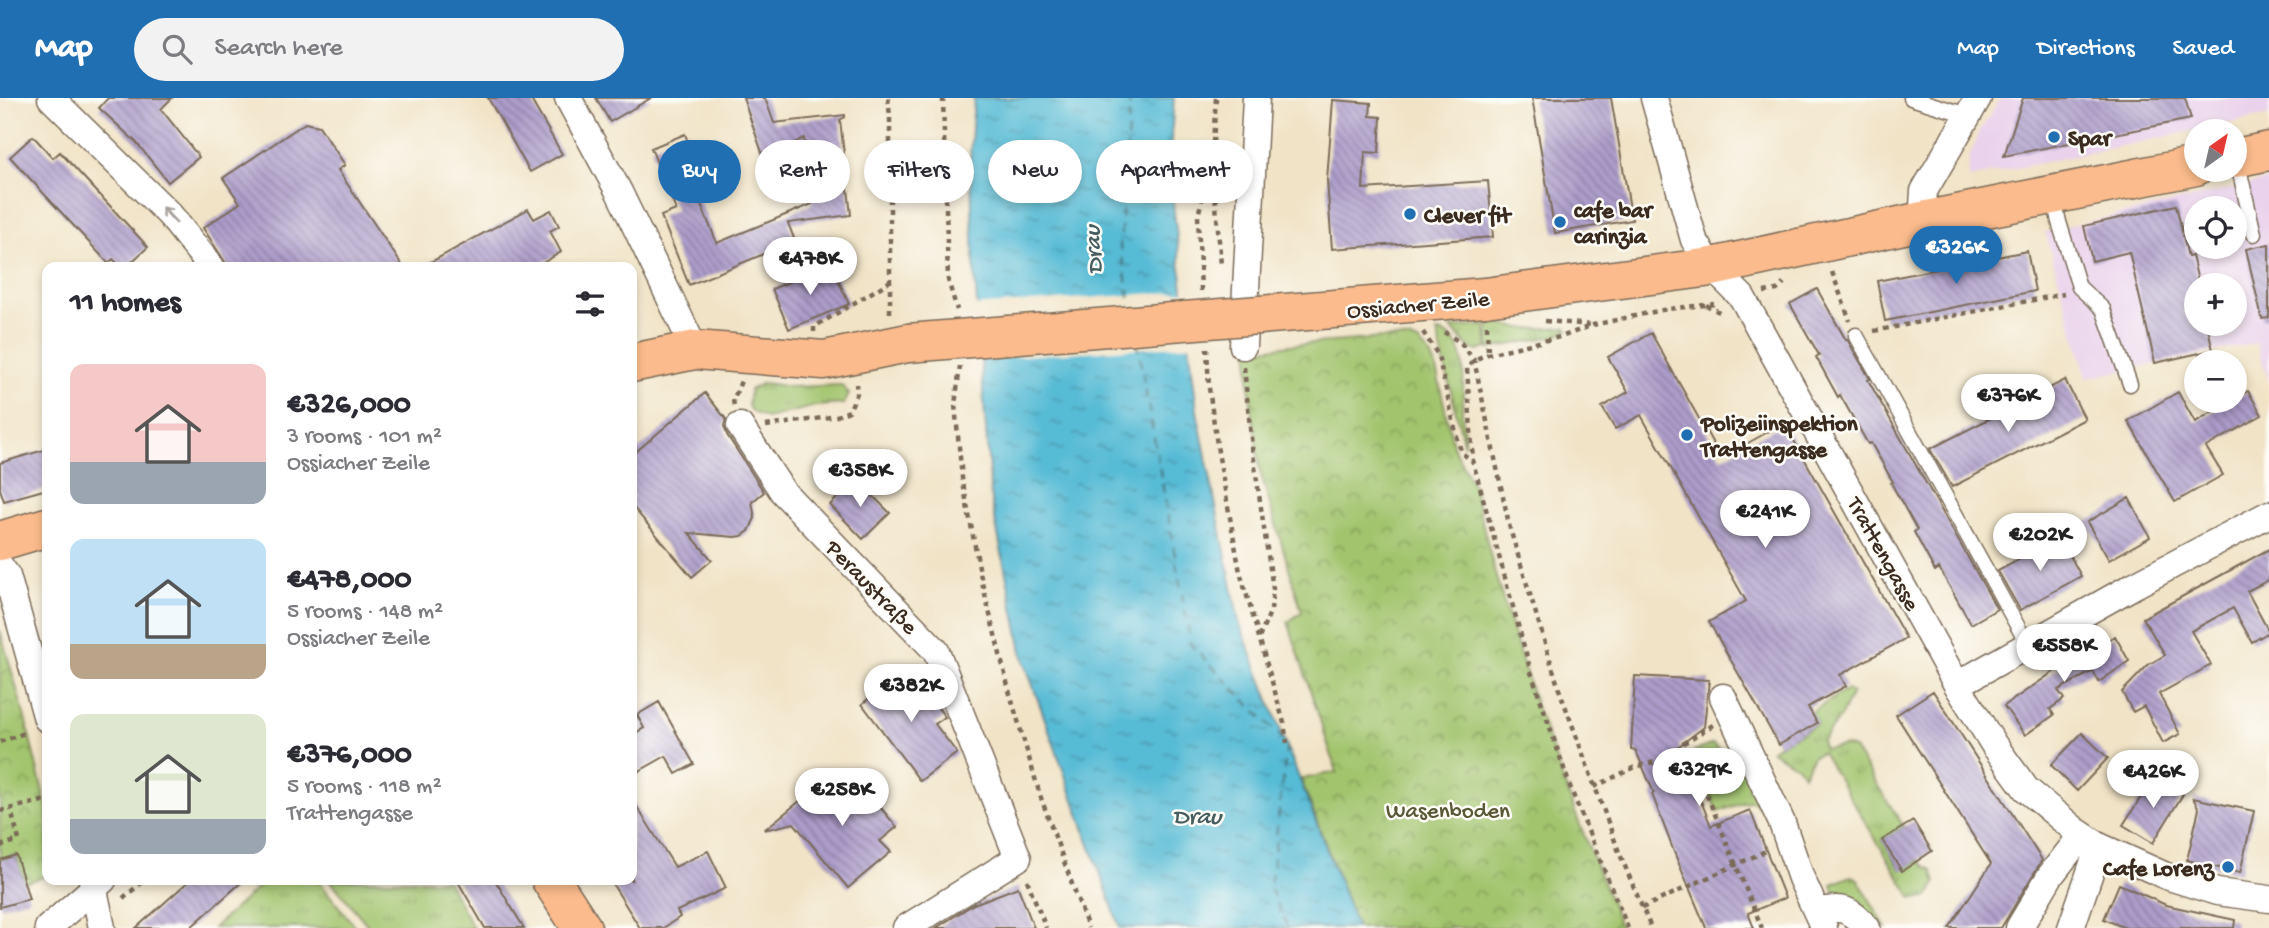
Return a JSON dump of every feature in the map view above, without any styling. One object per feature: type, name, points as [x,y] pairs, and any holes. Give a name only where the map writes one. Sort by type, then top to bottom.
[{"type":"main road","name":"Ossiacher Zeile","points":[[637,362],[695,350],[824,360],[899,332],[1486,308],[1712,267],[1922,221],[2184,168]]},
{"type":"main road","points":[[0,541],[42,528]]},
{"type":"main road","points":[[554,885],[582,928]]},
{"type":"street","points":[[51,98],[170,215],[207,262]]},
{"type":"street","points":[[568,98],[619,192],[695,350]]},
{"type":"street","points":[[1243,346],[1256,98]]},
{"type":"street","name":"Trattengasse","points":[[1654,98],[1694,240],[1712,267],[1742,297],[1956,685],[1994,746],[2026,789],[2090,840],[2166,876],[2217,892],[2269,899]]},
{"type":"street","points":[[1922,221],[1924,191],[1972,106]]},
{"type":"street","name":"Peraustraße","points":[[740,426],[783,492],[936,652],[1018,858]]},
{"type":"street","points":[[1956,685],[2269,514]]},
{"type":"street","points":[[0,566],[7,576],[37,726]]},
{"type":"street","points":[[1727,704],[1821,920],[1837,908],[1853,912],[1867,928]]},
{"type":"street","points":[[2019,928],[2050,876],[2090,840]]},
{"type":"street","points":[[2071,928],[2090,840]]},
{"type":"street","points":[[906,928],[1018,858]]},
{"type":"street","points":[[48,928],[94,885]]},
{"type":"street","points":[[96,885],[102,928]]},
{"type":"lane","points":[[1911,98],[1972,106]]},
{"type":"lane","points":[[2247,156],[2254,234]]},
{"type":"lane","points":[[2053,195],[2079,287],[2103,309],[2130,384]]},
{"type":"lane","points":[[1856,335],[2028,645]]},
{"type":"path","points":[[888,98],[890,281],[899,332]]},
{"type":"path","points":[[943,98],[948,280],[960,320]]},
{"type":"path","points":[[1202,304],[1198,216],[1212,157],[1216,98]]},
{"type":"path","points":[[1832,272],[1856,335],[2066,293],[2079,287]]},
{"type":"path","points":[[813,337],[814,327],[890,281]]},
{"type":"path","points":[[1777,290],[1782,284]]},
{"type":"path","points":[[1628,928],[1572,792],[1535,684],[1473,461],[1467,368],[1474,359],[1488,354],[1564,336],[1593,325],[1666,306],[1705,305]]},
{"type":"path","points":[[1486,308],[1488,354]]},
{"type":"path","points":[[1422,331],[1437,330],[1453,336],[1474,359],[1510,529],[1559,689],[1594,787],[1651,928]]},
{"type":"path","points":[[1206,338],[1209,388],[1218,452],[1240,572],[1284,723],[1287,743]]},
{"type":"path","points":[[1243,346],[1252,447],[1272,589],[1271,610],[1258,639]]},
{"type":"path","points":[[961,357],[955,405],[962,478],[982,583],[1010,694],[1040,795],[1088,928]]},
{"type":"path","points":[[743,374],[733,401],[740,426],[766,426],[837,416],[849,411],[857,393],[855,374]]},
{"type":"path","points":[[1594,787],[1635,767],[1662,760],[1727,704]]},
{"type":"path","points":[[0,742],[37,726]]},
{"type":"path","points":[[1685,742],[1762,928]]},
{"type":"path","points":[[0,811],[42,801]]},
{"type":"path","points":[[0,846],[19,840],[11,810]]},
{"type":"path","points":[[1642,908],[1788,841]]},
{"type":"path","points":[[1018,858],[1046,928]]},
{"type":"path","points":[[123,898],[139,885]]},
{"type":"shaded area","points":[[2001,98],[2269,98],[2269,115],[2247,120],[2184,119],[2184,133],[1969,178],[1969,159],[1981,129]]},
{"type":"shaded area","points":[[2269,180],[2269,381],[2256,343],[2222,350],[2184,350],[2184,358],[2087,378],[2045,232],[2184,200],[2184,259],[2247,259],[2247,196],[2200,196]]},
{"type":"green space","points":[[1489,323],[1529,329],[1566,327],[1568,330],[1554,336],[1489,349]]},
{"type":"green space","points":[[1486,325],[1487,348],[1478,351],[1468,347],[1451,328]]},
{"type":"green space","points":[[1437,332],[1456,343],[1461,353],[1464,378],[1464,446]]},
{"type":"green space","name":"Wasenboden","points":[[1386,338],[1411,339],[1418,342],[1429,353],[1436,368],[1454,449],[1473,485],[1495,574],[1536,706],[1621,928],[1357,928],[1301,779],[1337,772],[1288,622],[1302,612],[1260,471],[1249,386],[1249,351],[1290,345]]},
{"type":"green space","points":[[763,383],[791,387],[841,385],[849,394],[844,404],[816,406],[767,418],[752,412],[748,406],[750,390]]},
{"type":"green space","points":[[0,630],[42,788],[42,878],[24,883],[16,855],[0,860]]},
{"type":"green space","points":[[1847,690],[1852,693],[1841,716],[1821,742],[1824,749],[1845,746],[1854,749],[1904,827],[1882,840],[1901,870],[1919,860],[1932,870],[1936,883],[1928,897],[1912,898],[1822,752],[1813,756],[1803,775],[1798,767],[1771,749],[1817,724],[1811,712]]},
{"type":"green space","points":[[1713,744],[1718,748],[1730,774],[1747,765],[1762,804],[1757,806],[1755,801],[1748,801],[1717,812],[1694,751]]},
{"type":"green space","points":[[1851,876],[1857,878],[1886,928],[1879,928],[1857,903],[1835,895],[1832,884]]},
{"type":"green space","points":[[260,885],[322,885],[356,928],[213,928]]},
{"type":"green space","points":[[334,885],[450,885],[473,928],[370,928]]},
{"type":"water","name":"Drau","points":[[974,98],[1174,98],[1171,140],[1096,140],[1096,203],[1173,203],[1197,411],[1239,622],[1357,928],[1120,928],[1024,661],[991,500],[974,263],[972,203],[974,203],[974,140],[971,140]]},
{"type":"pier","points":[[1187,291],[1193,345],[977,359],[973,306]]},
{"type":"building","points":[[108,98],[172,98],[161,109],[199,157],[168,182],[136,142],[99,108]]},
{"type":"building","points":[[488,98],[530,98],[562,154],[530,172]]},
{"type":"building","points":[[596,98],[651,98],[610,122]]},
{"type":"building","points":[[743,98],[765,98],[774,123],[845,115],[840,120],[842,140],[758,140]]},
{"type":"building","points":[[1532,98],[1611,98],[1632,220],[1555,233]]},
{"type":"building","name":"Spar","points":[[2023,98],[2185,98],[2191,119],[2184,119],[2004,156]]},
{"type":"building","name":"Clever fit","points":[[1333,100],[1371,103],[1370,116],[1381,117],[1379,153],[1365,152],[1363,189],[1488,181],[1493,237],[1332,249],[1327,180]]},
{"type":"building","points":[[305,123],[319,126],[345,165],[338,170],[400,262],[225,262],[203,228],[240,203],[223,178]]},
{"type":"building","points":[[685,134],[687,140],[670,140]]},
{"type":"building","points":[[33,136],[53,158],[60,152],[148,247],[132,262],[116,262],[113,259],[107,262],[10,157]]},
{"type":"building","points":[[658,145],[658,165],[651,148]]},
{"type":"building","points":[[673,203],[700,203],[717,243],[812,204],[850,203],[851,215],[788,223],[795,241],[689,285],[661,216],[676,210]]},
{"type":"building","points":[[2176,205],[2184,240],[2184,259],[2193,259],[2196,273],[2184,273],[2184,336],[2210,336],[2213,350],[2184,350],[2184,356],[2155,363],[2129,252],[2092,261],[2084,226]]},
{"type":"building","points":[[528,209],[534,219],[551,210],[559,226],[550,231],[561,252],[544,262],[431,262]]},
{"type":"building","points":[[2269,244],[2269,318],[2262,319],[2247,249]]},
{"type":"building","points":[[2027,251],[2035,291],[1885,321],[1877,281]]},
{"type":"building","points":[[831,264],[849,304],[789,329],[772,289]]},
{"type":"building","points":[[1817,289],[1997,609],[1971,624],[1939,568],[1935,571],[1914,532],[1917,530],[1891,483],[1893,482],[1840,395],[1838,397],[1816,357],[1819,355],[1790,304]]},
{"type":"building","points":[[1651,333],[1721,458],[1784,423],[1906,638],[1840,675],[1846,686],[1808,707],[1817,723],[1779,745],[1709,622],[1746,601],[1641,415],[1615,429],[1602,407],[1628,392],[1608,357]]},
{"type":"building","points":[[2065,380],[2085,419],[1952,487],[1930,449]]},
{"type":"building","points":[[2178,392],[2184,403],[2184,413],[2190,413],[2195,422],[2210,413],[2247,413],[2247,392],[2262,415],[2206,447],[2223,475],[2175,502],[2128,421]]},
{"type":"building","points":[[705,393],[726,419],[724,426],[727,435],[764,492],[752,502],[755,518],[749,531],[735,537],[689,533],[712,560],[692,577],[637,512],[637,451]]},
{"type":"building","points":[[42,450],[42,490],[4,501],[0,489],[0,463]]},
{"type":"building","points":[[856,479],[890,513],[863,539],[830,505]]},
{"type":"building","points":[[2129,498],[2150,537],[2109,560],[2087,522]]},
{"type":"building","points":[[2060,537],[2081,576],[2020,610],[1998,571]]},
{"type":"building","points":[[2269,549],[2269,580],[2247,591],[2269,632],[2252,642],[2233,608],[2191,631],[2211,665],[2159,694],[2180,734],[2163,743],[2144,706],[2133,712],[2122,692],[2148,665],[2165,655],[2143,618]]},
{"type":"building","points":[[2115,636],[2129,661],[2099,682],[2093,671],[2058,690],[2064,699],[2050,709],[2054,715],[2025,735],[2004,706],[2062,666]]},
{"type":"building","points":[[908,669],[945,717],[935,724],[957,753],[920,781],[862,704]]},
{"type":"building","points":[[1635,676],[1709,680],[1704,727],[1679,746],[1711,826],[1750,810],[1785,898],[1748,913],[1754,928],[1706,928],[1674,852],[1652,794],[1654,793],[1636,751],[1631,750]]},
{"type":"building","points":[[1933,691],[2042,860],[2001,928],[1949,928],[1991,864],[1896,715]]},
{"type":"building","points":[[659,702],[694,764],[676,774],[666,756],[637,772],[637,732],[644,728],[637,715]]},
{"type":"building","points":[[2082,733],[2108,758],[2077,791],[2051,765]]},
{"type":"building","points":[[853,775],[897,827],[880,841],[891,852],[848,888],[794,823],[764,830],[827,779],[836,789]]},
{"type":"building","points":[[2154,777],[2183,794],[2153,843],[2123,825]]},
{"type":"building","points":[[2193,798],[2254,811],[2240,873],[2187,860],[2199,809]]},
{"type":"building","points":[[637,807],[675,867],[708,851],[726,888],[677,911],[680,917],[663,928],[640,928],[613,885],[637,885]]},
{"type":"building","points":[[1913,821],[1932,851],[1902,871],[1882,840]]},
{"type":"building","points":[[16,855],[29,899],[0,907],[0,860]]},
{"type":"building","points":[[2119,884],[2166,905],[2235,920],[2234,928],[2125,928],[2104,919]]},
{"type":"building","points":[[184,885],[238,885],[190,928],[136,928]]},
{"type":"building","points":[[460,885],[498,885],[524,928],[485,928]]},
{"type":"building","points":[[1018,887],[1034,928],[936,928],[974,904]]},
{"type":"ferry route","points":[[1130,98],[1120,246],[1131,306]]},
{"type":"ferry route","points":[[1137,342],[1191,645],[1287,743],[1270,888],[1288,928]]},
{"type":"place","name":"Spar","points":[[2054,137]]},
{"type":"place","name":"Clever fit","points":[[1410,214]]},
{"type":"place","name":"cafe bar carinzia","points":[[1560,222]]},
{"type":"place","name":"Polizeiinspektion Trattengasse","points":[[1687,435]]},
{"type":"place","name":"Cafe Lorenz","points":[[2228,867]]}]
